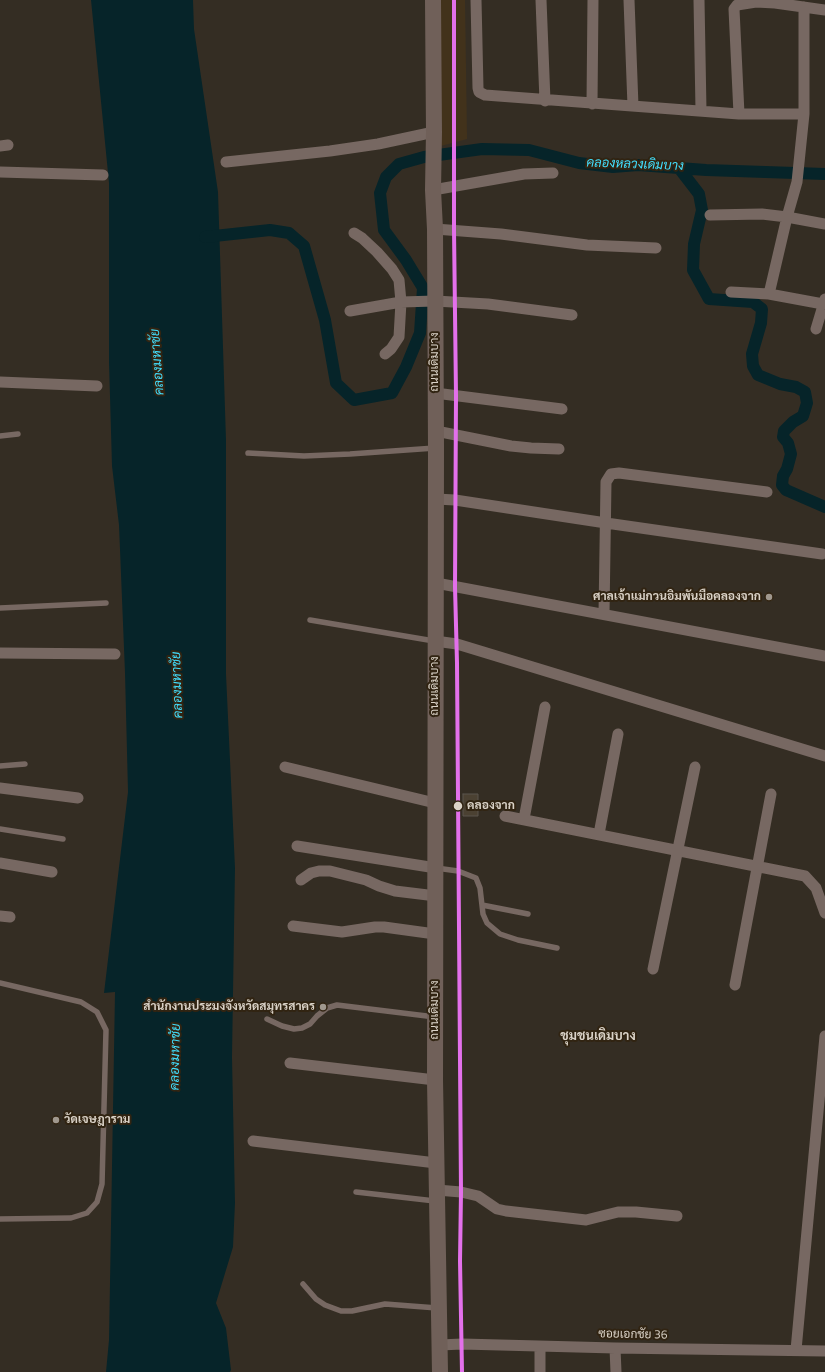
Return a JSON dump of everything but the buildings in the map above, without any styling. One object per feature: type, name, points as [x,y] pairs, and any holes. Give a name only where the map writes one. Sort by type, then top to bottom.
[{"type":"street","name":"ถนนเดิมบาง","points":[[432,0],[436,431],[435,1080],[440,1372]]},
{"type":"street","points":[[476,0],[478,88],[479,92],[485,95],[592,104],[701,110],[738,114],[804,114]]},
{"type":"street","points":[[541,0],[545,100]]},
{"type":"street","points":[[592,104],[593,0]]},
{"type":"street","points":[[629,0],[633,106]]},
{"type":"street","points":[[699,0],[701,110]]},
{"type":"street","points":[[738,114],[734,9],[737,4],[775,1],[825,10]]},
{"type":"street","points":[[769,294],[787,217],[797,182],[800,164],[804,114],[804,7]]},
{"type":"street","points":[[226,162],[330,151],[378,144],[434,133]]},
{"type":"street","points":[[0,172],[103,175]]},
{"type":"street","points":[[433,190],[524,174],[553,173]]},
{"type":"street","points":[[710,215],[762,214],[825,224]]},
{"type":"street","points":[[435,229],[500,234],[587,245],[656,248]]},
{"type":"street","points":[[354,233],[372,247],[392,268],[399,280],[401,302],[399,337],[392,349],[385,354]]},
{"type":"street","points":[[731,292],[769,294],[824,301],[816,329]]},
{"type":"street","points":[[350,311],[401,302],[434,301],[488,304],[572,315]]},
{"type":"street","points":[[0,382],[97,386]]},
{"type":"street","points":[[435,393],[562,409]]},
{"type":"street","points":[[436,431],[511,446],[560,449]]},
{"type":"street","points":[[604,614],[606,482],[611,474],[619,473],[767,492]]},
{"type":"street","points":[[436,499],[456,500],[822,554]]},
{"type":"street","points":[[436,583],[825,656]]},
{"type":"street","points":[[436,641],[457,644],[825,756]]},
{"type":"street","points":[[0,653],[115,654]]},
{"type":"street","points":[[524,820],[545,707]]},
{"type":"street","points":[[599,834],[618,734]]},
{"type":"street","points":[[285,767],[435,803]]},
{"type":"street","points":[[653,970],[695,767]]},
{"type":"street","points":[[0,788],[78,798]]},
{"type":"street","points":[[735,985],[771,794]]},
{"type":"street","points":[[505,816],[805,876],[816,888],[825,913]]},
{"type":"street","points":[[297,846],[436,868]]},
{"type":"street","points":[[0,863],[52,872]]},
{"type":"street","points":[[301,880],[311,873],[318,871],[330,871],[366,880],[395,891],[436,896]]},
{"type":"street","points":[[292,926],[342,932],[384,927],[435,934]]},
{"type":"street","points":[[796,1350],[825,1036]]},
{"type":"street","points":[[290,1063],[435,1080]]},
{"type":"street","points":[[253,1141],[436,1163]]},
{"type":"street","points":[[437,1196],[461,1192],[478,1196],[497,1209],[586,1220],[618,1212],[678,1216]]},
{"type":"street","name":"ซอยเอกชัย 36","points":[[440,1345],[462,1344],[825,1351]]},
{"type":"street","points":[[540,1346],[540,1372]]},
{"type":"street","points":[[615,1348],[616,1372]]},
{"type":"lane","points":[[0,436],[18,434]]},
{"type":"lane","points":[[248,453],[320,455],[436,448]]},
{"type":"lane","points":[[0,608],[106,603]]},
{"type":"lane","points":[[310,620],[436,641]]},
{"type":"lane","points":[[0,766],[24,764]]},
{"type":"lane","points":[[0,829],[63,839]]},
{"type":"lane","points":[[436,868],[458,871],[476,878],[480,888],[483,914],[488,923],[500,934],[518,940],[557,948]]},
{"type":"lane","points":[[482,904],[528,914]]},
{"type":"lane","points":[[0,983],[81,1002],[97,1012],[106,1030],[102,1184],[97,1202],[87,1212],[71,1218],[0,1219]]},
{"type":"lane","points":[[267,1018],[282,1026],[294,1029],[302,1028],[310,1024],[327,1008],[337,1005],[435,1017]]},
{"type":"lane","points":[[356,1192],[437,1196]]},
{"type":"lane","points":[[304,1284],[316,1299],[325,1305],[341,1311],[352,1311],[385,1304],[439,1308]]},
{"type":"shaded area","points":[[438,0],[465,0],[467,139],[437,147]]},
{"type":"water","name":"คลองมหาชัย","points":[[91,0],[193,0],[194,29],[218,192],[226,440],[226,674],[235,868],[232,1057],[235,1203],[233,1247],[216,1303],[226,1328],[230,1372],[106,1372],[109,1340],[115,992],[104,993],[128,792],[119,525],[112,466],[109,362],[109,183]]},
{"type":"waterway","name":"คลองหลวงเดิมบาง","points":[[205,237],[270,230],[289,233],[304,246],[325,320],[336,383],[354,400],[392,393],[406,367],[420,333],[423,288],[406,260],[384,230],[380,193],[386,177],[399,164],[424,157],[482,149],[529,150],[579,163],[613,167],[638,165],[706,170],[825,174]]},
{"type":"waterway","name":"คลองหลวงเดิมบาง","points":[[679,168],[699,194],[702,210],[694,244],[693,270],[709,299],[753,302],[762,309],[761,323],[752,354],[753,366],[758,375],[780,384],[796,387],[805,392],[807,403],[803,416],[793,422],[784,431],[783,437],[788,443],[791,454],[787,469],[783,476],[782,485],[786,490],[825,507]]},
{"type":"transit line","points":[[454,0],[456,395],[455,587],[457,663],[461,1192],[460,1261],[462,1372]]},
{"type":"place","name":"ศาลเจ้าแม่กวนอิมพันมือคลองจาก","points":[[769,597]]},
{"type":"place","name":"คลองจาก","points":[[458,806]]},
{"type":"place","name":"สำนักงานประมงจังหวัดสมุทรสาคร","points":[[323,1007]]},
{"type":"place","name":"วัดเจษฎาราม","points":[[56,1120]]},
{"type":"district","name":"ชุมชนเดิมบาง","points":[[598,1037]]}]
